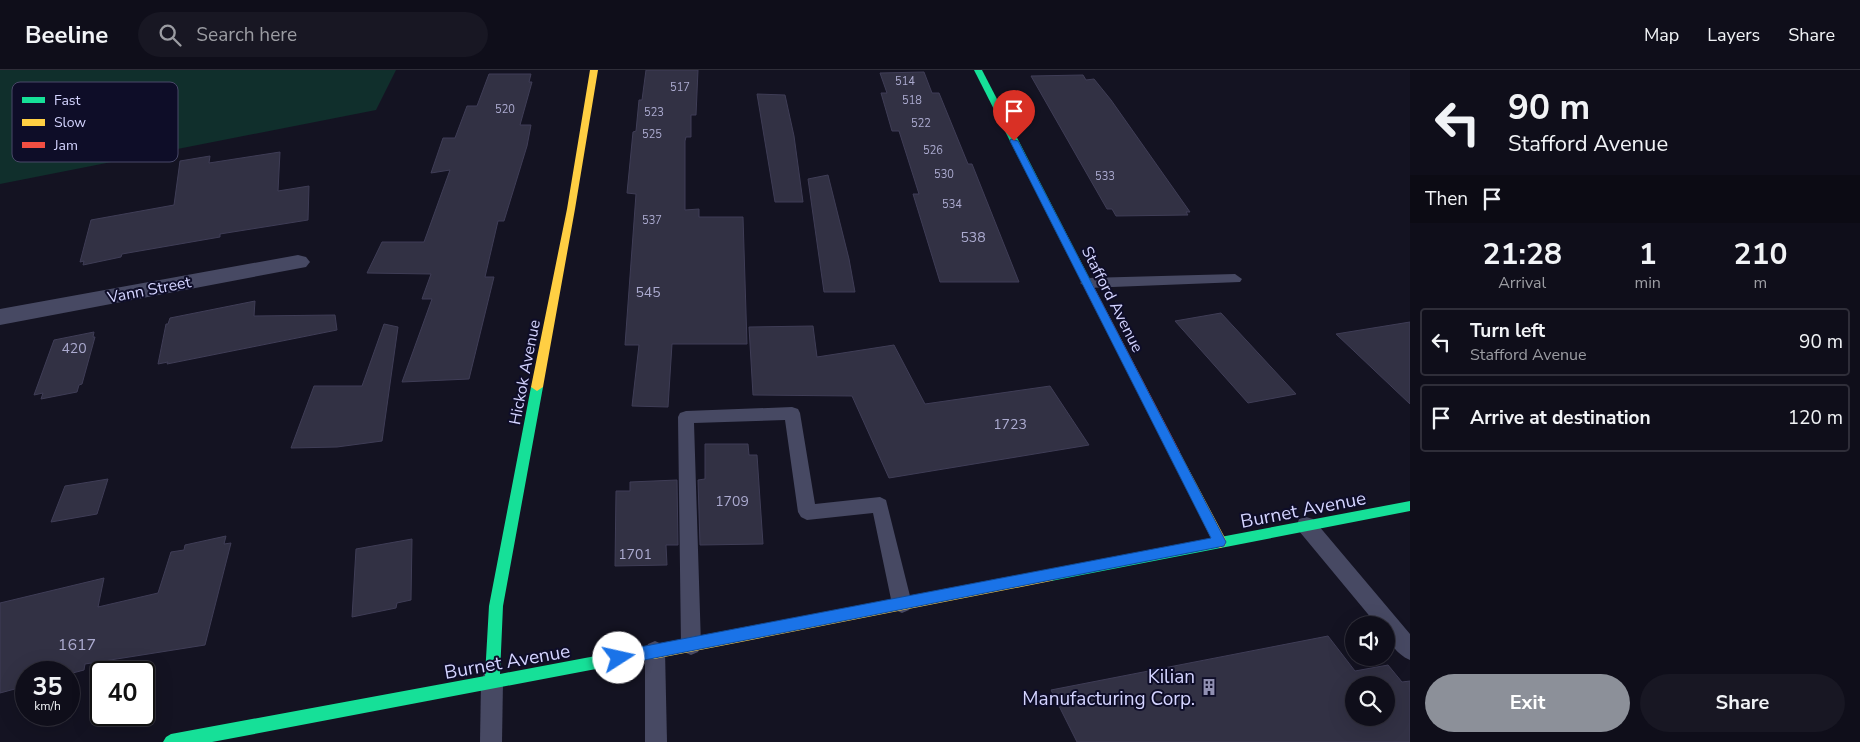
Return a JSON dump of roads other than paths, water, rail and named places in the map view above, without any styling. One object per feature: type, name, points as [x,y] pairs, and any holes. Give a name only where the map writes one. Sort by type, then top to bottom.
[{"type":"street","name":"Hickok Avenue","points":[[492,681],[496,606],[572,209],[594,70]]},
{"type":"street","name":"Stafford Avenue","points":[[978,70],[1220,542]]},
{"type":"street","name":"Vann Street","points":[[0,317],[298,262]]},
{"type":"street","name":"Burnet Avenue","points":[[171,742],[274,732],[492,681],[691,645],[1410,506]]},
{"type":"lane","points":[[1087,283],[1235,279]]},
{"type":"lane","points":[[691,645],[686,417],[792,413],[807,512],[880,505],[902,604]]},
{"type":"lane","points":[[1306,526],[1410,650]]},
{"type":"lane","points":[[655,651],[656,742]]},
{"type":"lane","points":[[492,681],[492,742]]},
{"type":"place","name":"Kilian Manufacturing Corp.","points":[[1209,687]]}]
